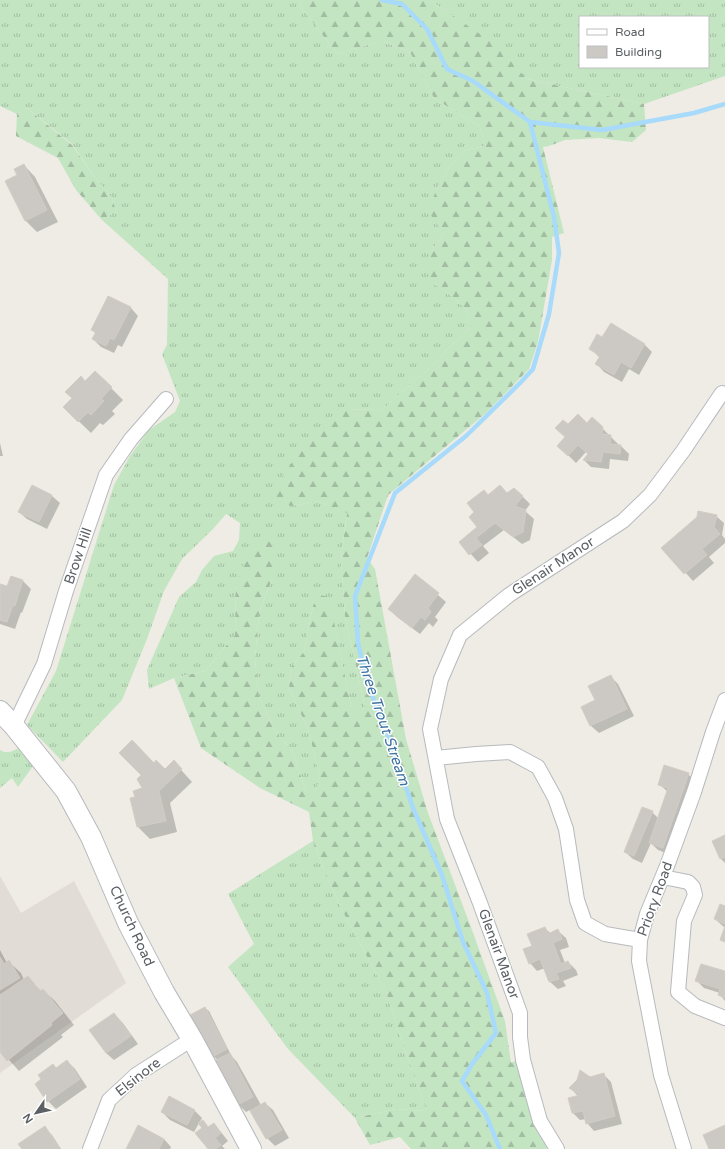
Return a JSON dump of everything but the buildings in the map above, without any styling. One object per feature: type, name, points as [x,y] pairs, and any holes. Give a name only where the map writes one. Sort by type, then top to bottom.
[{"type":"main road","name":"Church Road","points":[[0,711],[14,726],[66,791],[91,837],[128,923],[164,992],[192,1039],[251,1149]]},
{"type":"street","name":"Glenair Manor","points":[[557,1149],[540,1121],[523,1060],[520,1037],[520,1013],[448,819],[430,729],[442,679],[460,635],[509,595],[623,521],[650,495],[683,451],[722,393]]},
{"type":"street","name":"Brow Hill","points":[[14,726],[44,664],[68,585],[106,475],[130,439],[166,399]]},
{"type":"street","name":"Priory Road","points":[[684,1149],[661,1075],[639,961],[640,940],[647,914],[663,877],[694,792],[725,700]]},
{"type":"street","points":[[436,758],[510,752],[538,768],[555,798],[566,829],[577,900],[585,923],[605,934],[640,940]]},
{"type":"street","points":[[663,877],[688,882],[693,887],[695,895],[684,921],[678,992],[695,1006],[725,1018]]},
{"type":"street","name":"Elsinore","points":[[90,1149],[109,1100],[136,1075],[192,1039]]},
{"type":"shaded area","points":[[0,876],[21,913],[74,881],[126,983],[0,1073]]},
{"type":"green space","points":[[0,0],[300,0],[302,8],[337,54],[381,41],[410,52],[434,98],[480,127],[485,146],[465,150],[449,168],[436,191],[444,234],[431,251],[442,288],[466,309],[470,327],[429,368],[382,410],[346,409],[292,506],[317,501],[347,512],[341,559],[345,617],[365,707],[359,713],[351,706],[336,633],[313,606],[304,652],[291,667],[289,688],[308,729],[320,777],[313,800],[307,794],[292,750],[278,736],[259,697],[255,659],[259,613],[272,579],[236,584],[235,635],[205,671],[174,678],[149,689],[147,670],[179,597],[196,582],[202,570],[214,556],[233,551],[239,540],[240,523],[226,514],[182,559],[164,591],[147,639],[122,700],[63,762],[27,725],[56,671],[114,485],[130,456],[149,430],[175,412],[180,401],[162,354],[167,345],[168,279],[102,220],[116,211],[112,198],[94,176],[72,144],[27,108],[17,114],[0,106]]},
{"type":"green space","points":[[300,0],[430,0],[496,45],[527,79],[644,104],[646,130],[632,142],[599,138],[565,140],[543,147],[564,233],[552,237],[552,260],[538,342],[529,369],[486,413],[388,495],[367,558],[375,569],[406,739],[428,813],[505,1021],[511,1063],[519,1059],[521,1072],[547,1149],[411,1149],[400,1137],[370,1145],[355,1118],[396,1109],[427,1111],[386,992],[343,912],[327,877],[313,841],[309,812],[260,788],[201,748],[174,678],[205,671],[235,635],[236,584],[247,553],[264,538],[273,545],[272,579],[259,613],[255,659],[259,697],[278,736],[292,750],[307,794],[313,799],[320,777],[308,729],[289,688],[291,667],[304,652],[313,606],[320,595],[329,597],[351,706],[359,712],[365,707],[345,617],[341,559],[347,513],[317,501],[292,506],[275,502],[275,488],[300,450],[331,417],[346,409],[382,410],[429,368],[470,327],[466,309],[442,288],[428,283],[431,251],[444,234],[428,211],[436,191],[449,168],[465,150],[485,146],[480,127],[434,98],[410,52],[381,41],[337,54],[302,8]]},
{"type":"green space","points":[[430,0],[725,0],[725,76],[644,104],[527,79],[495,45]]},
{"type":"green space","points":[[27,108],[72,145],[112,198],[116,211],[102,220],[76,190],[58,158],[16,136],[17,114]]},
{"type":"green space","points":[[18,748],[33,766],[18,787],[12,778],[0,788],[0,750],[9,752]]},
{"type":"green space","points":[[313,841],[343,912],[386,992],[427,1111],[396,1109],[355,1118],[288,1049],[228,967],[254,944],[228,894]]},
{"type":"waterway","name":"Three Trout Stream","points":[[382,0],[402,4],[427,29],[447,69],[473,81],[530,122],[554,217],[559,253],[549,314],[533,369],[466,436],[395,493],[355,596],[358,643],[368,685],[389,738],[413,808],[442,875],[463,942],[487,993],[496,1033],[472,1064],[462,1081],[486,1115],[500,1149]]},
{"type":"waterway","points":[[530,122],[602,130],[694,113],[725,104]]}]
